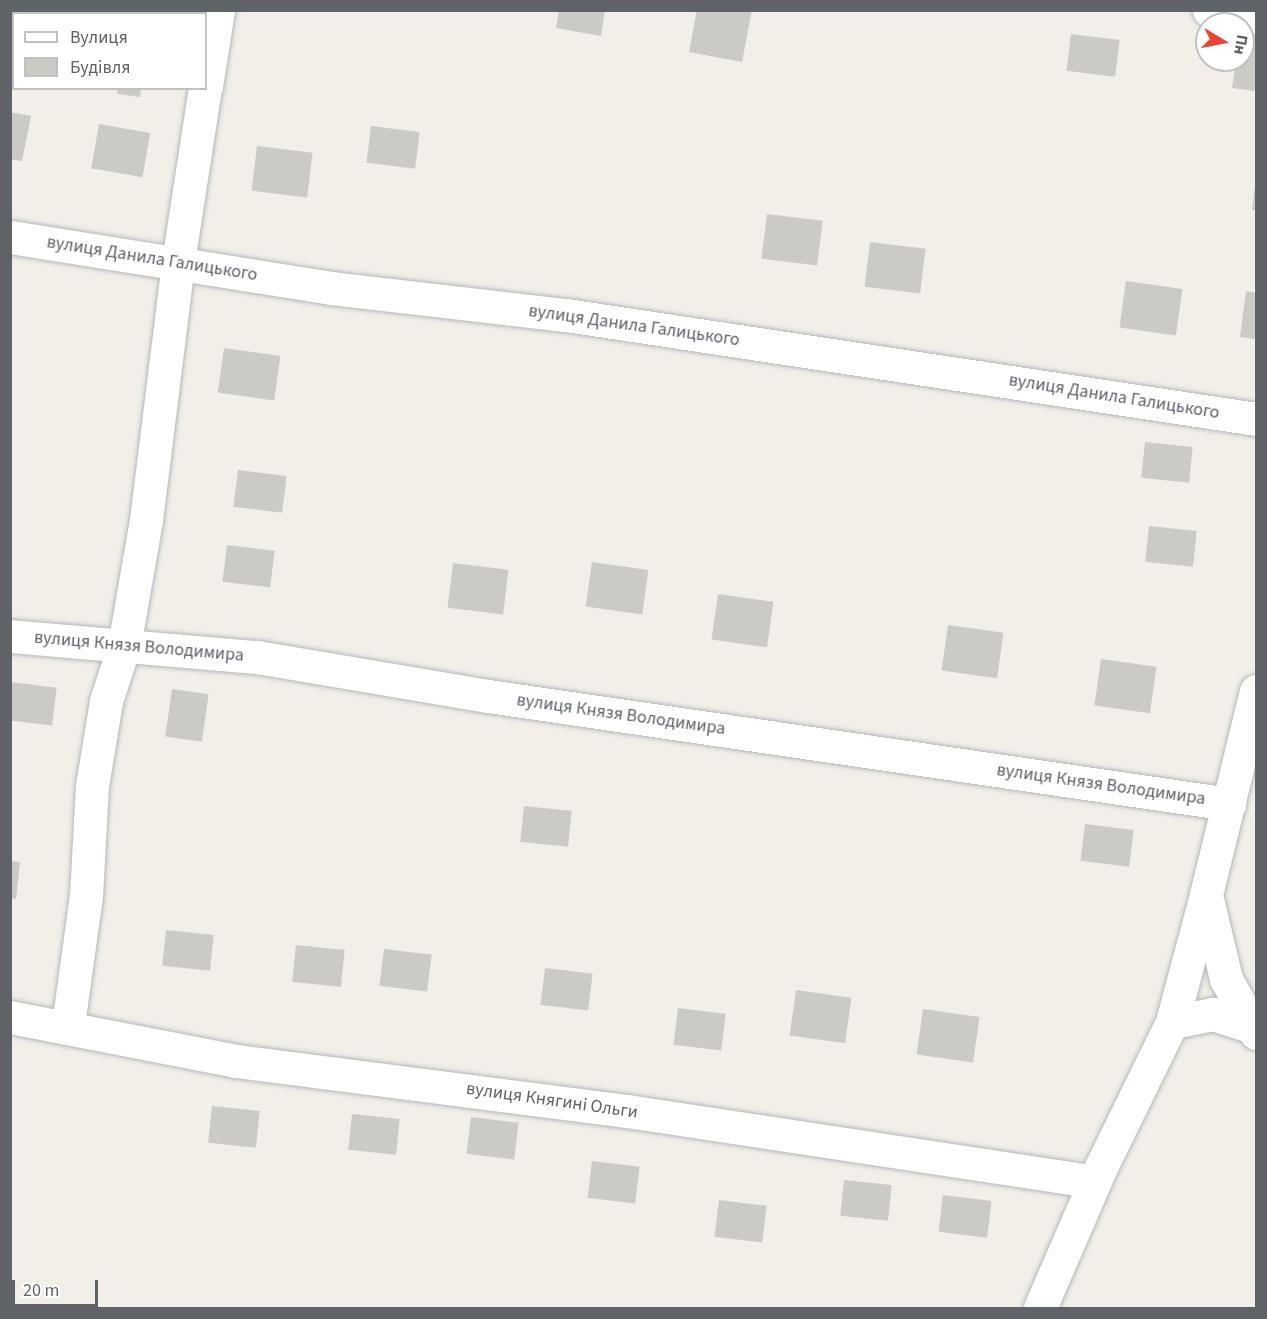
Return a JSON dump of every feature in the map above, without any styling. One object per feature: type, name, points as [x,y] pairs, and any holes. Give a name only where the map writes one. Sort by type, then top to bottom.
[{"type":"street","points":[[207,75],[218,10]]},
{"type":"street","points":[[1209,10],[1257,17]]},
{"type":"street","points":[[68,1025],[86,896],[92,786],[106,701],[124,646],[146,520],[178,262],[205,90]]},
{"type":"street","name":"вулиця Данила Галицького","points":[[10,237],[331,288],[566,315],[1257,419]]},
{"type":"street","name":"вулиця Князя Володимира","points":[[10,636],[257,657],[488,696],[1229,804]]},
{"type":"street","points":[[1040,1308],[1094,1182],[1172,1022],[1257,691]]},
{"type":"street","points":[[1206,895],[1226,979],[1254,1030]]},
{"type":"street","points":[[1172,1022],[1213,1014],[1254,1030]]},
{"type":"street","name":"вулиця Княгині Ольги","points":[[10,1017],[68,1025],[236,1061],[673,1118],[1094,1182]]},
{"type":"building","points":[[559,10],[605,10],[601,36],[556,28]]},
{"type":"building","points":[[697,10],[752,10],[742,62],[689,52]]},
{"type":"building","points":[[1071,34],[1120,40],[1115,77],[1066,71]]},
{"type":"building","points":[[1256,45],[1256,91],[1232,88],[1234,72],[1255,72]]},
{"type":"building","points":[[118,90],[141,90],[140,97],[117,94]]},
{"type":"building","points":[[10,112],[31,116],[22,161],[10,159]]},
{"type":"building","points":[[99,124],[150,133],[142,177],[91,168]]},
{"type":"building","points":[[371,126],[420,132],[415,169],[366,163]]},
{"type":"building","points":[[257,146],[313,153],[307,197],[252,191]]},
{"type":"building","points":[[1255,185],[1256,210],[1252,210]]},
{"type":"building","points":[[767,214],[823,221],[817,265],[762,259]]},
{"type":"building","points":[[870,242],[926,249],[920,293],[865,287]]},
{"type":"building","points":[[1126,281],[1182,289],[1176,335],[1119,328]]},
{"type":"building","points":[[1246,291],[1256,293],[1256,339],[1240,337]]},
{"type":"building","points":[[224,348],[280,356],[274,400],[218,393]]},
{"type":"building","points":[[1145,442],[1193,447],[1189,483],[1141,478]]},
{"type":"building","points":[[238,470],[287,476],[282,513],[233,507]]},
{"type":"building","points":[[1149,526],[1197,531],[1193,567],[1145,562]]},
{"type":"building","points":[[227,545],[275,551],[270,588],[222,582]]},
{"type":"building","points":[[592,562],[648,570],[642,614],[586,607]]},
{"type":"building","points":[[453,563],[509,570],[503,614],[448,608]]},
{"type":"building","points":[[718,594],[773,602],[767,647],[712,640]]},
{"type":"building","points":[[948,625],[1003,633],[997,678],[942,671]]},
{"type":"building","points":[[1101,659],[1156,667],[1150,713],[1094,706]]},
{"type":"building","points":[[10,682],[57,688],[52,725],[10,720]]},
{"type":"building","points":[[172,689],[209,694],[202,742],[165,737]]},
{"type":"building","points":[[524,806],[572,811],[568,847],[520,842]]},
{"type":"building","points":[[1085,824],[1134,830],[1129,867],[1080,861]]},
{"type":"building","points":[[10,861],[20,862],[16,899],[10,898]]},
{"type":"building","points":[[166,930],[214,935],[210,971],[162,966]]},
{"type":"building","points":[[296,945],[345,950],[341,987],[292,982]]},
{"type":"building","points":[[384,949],[432,955],[427,992],[379,986]]},
{"type":"building","points":[[545,968],[593,974],[588,1011],[540,1005]]},
{"type":"building","points":[[796,990],[851,998],[845,1043],[790,1036]]},
{"type":"building","points":[[678,1008],[726,1014],[721,1051],[673,1045]]},
{"type":"building","points":[[923,1009],[979,1017],[973,1062],[917,1055]]},
{"type":"building","points":[[212,1106],[260,1111],[256,1148],[208,1143]]},
{"type":"building","points":[[352,1114],[400,1119],[396,1155],[348,1150]]},
{"type":"building","points":[[471,1117],[519,1123],[514,1160],[466,1154]]},
{"type":"building","points":[[592,1161],[640,1167],[635,1204],[587,1198]]},
{"type":"building","points":[[844,1180],[892,1185],[888,1221],[840,1216]]},
{"type":"building","points":[[943,1195],[992,1201],[987,1238],[938,1232]]},
{"type":"building","points":[[719,1200],[767,1206],[762,1243],[714,1237]]}]
